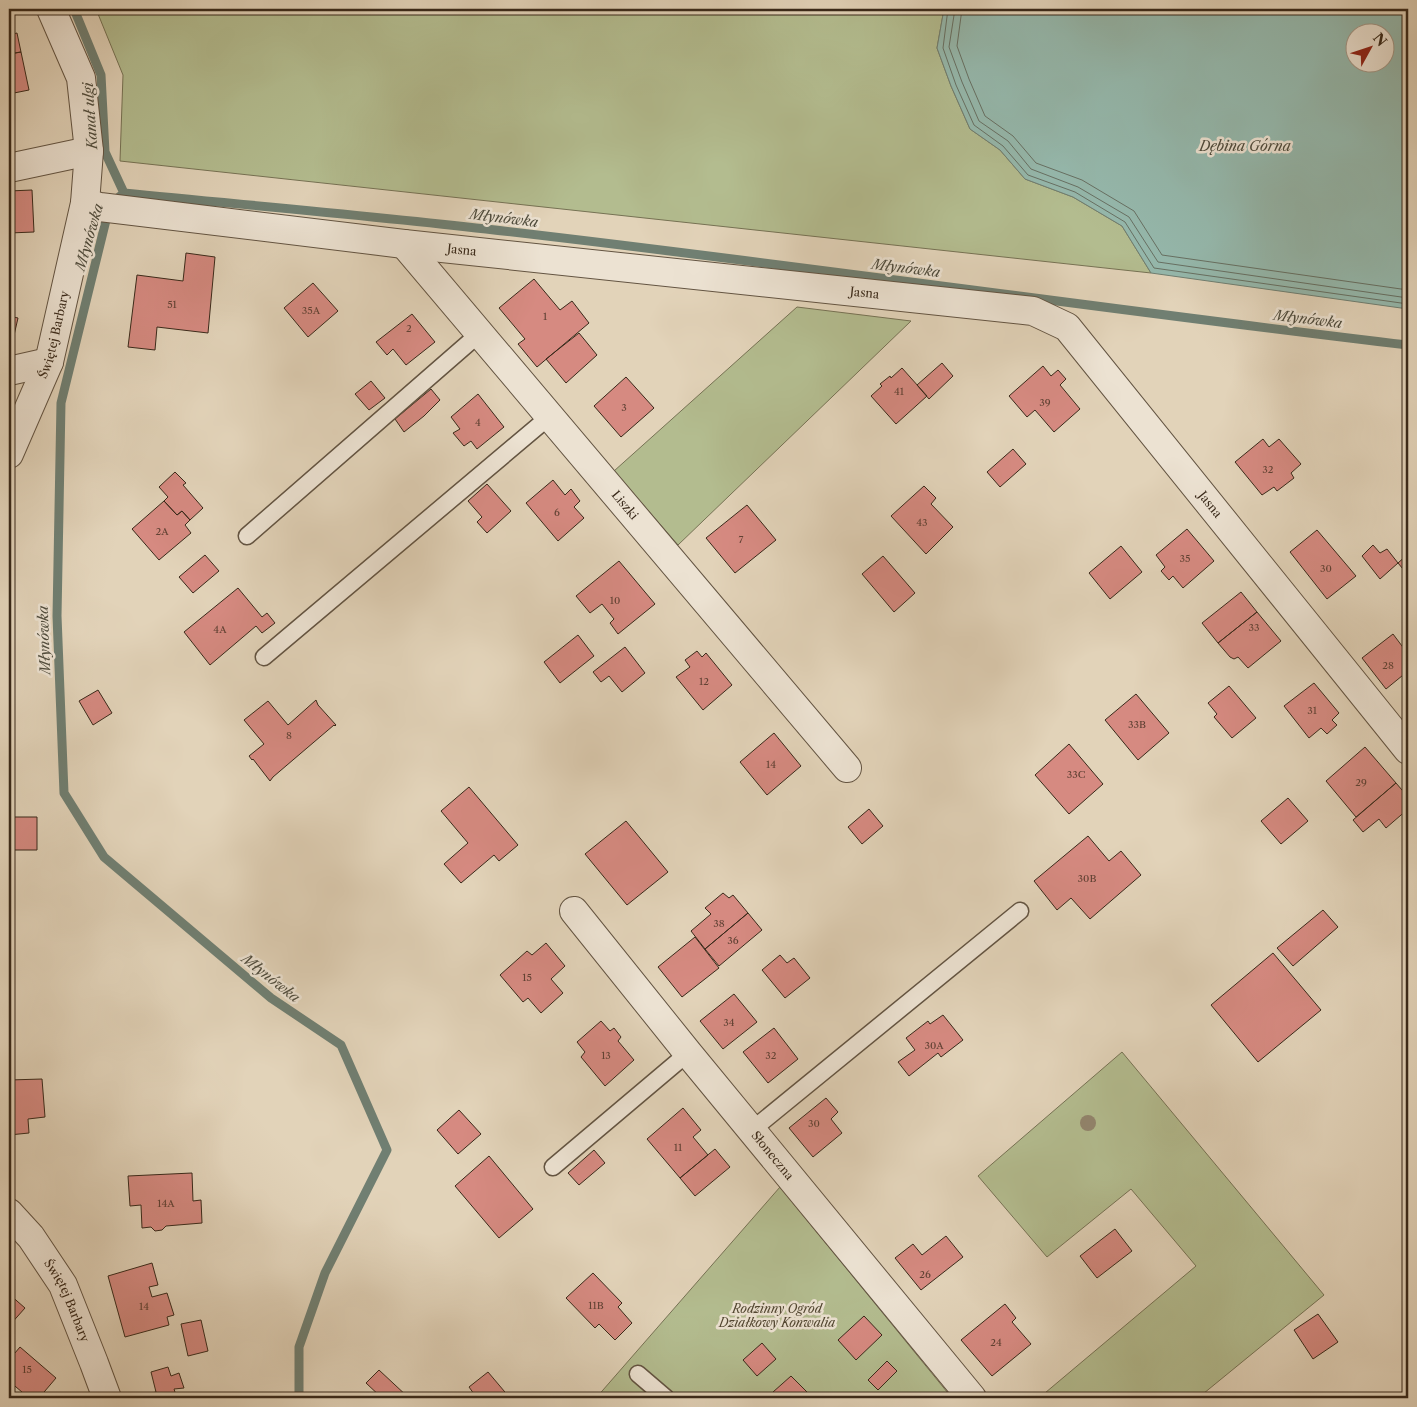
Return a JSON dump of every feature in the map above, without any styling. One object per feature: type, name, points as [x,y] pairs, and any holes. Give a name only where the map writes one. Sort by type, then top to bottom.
[{"type":"street","name":"Świętej Barbary","points":[[9,454],[48,362],[101,207],[89,151],[81,78],[51,9]]},
{"type":"street","points":[[9,168],[89,151]]},
{"type":"street","name":"Jasna","points":[[101,207],[404,244],[1033,311],[1067,327],[1408,750]]},
{"type":"street","name":"Liszki","points":[[404,244],[847,768]]},
{"type":"street","points":[[9,371],[48,362]]},
{"type":"street","name":"Słoneczna","points":[[574,911],[688,1053],[972,1398]]},
{"type":"street","name":"Świętej Barbary","points":[[9,1213],[31,1237],[63,1285],[107,1398]]},
{"type":"lane","points":[[247,536],[480,334]]},
{"type":"lane","points":[[264,657],[550,416]]},
{"type":"lane","points":[[752,1130],[1020,911]]},
{"type":"lane","points":[[553,1167],[688,1053]]},
{"type":"lane","points":[[638,1374],[666,1398]]},
{"type":"green space","points":[[96,9],[944,9],[937,48],[970,129],[1000,150],[1025,179],[1073,197],[1122,226],[1151,273],[120,161],[123,75]]},
{"type":"green space","points":[[797,307],[911,321],[678,545],[614,471]]},
{"type":"green space","points":[[1122,1052],[1324,1295],[1198,1398],[1039,1398],[1196,1266],[1131,1189],[1047,1257],[978,1176]]},
{"type":"green space","name":"Rodzinny Ogród Działkowy Konwalia","points":[[780,1187],[952,1398],[596,1398]]},
{"type":"water","name":"Dębina Górna","points":[[944,9],[1408,9],[1408,309],[1151,273],[1122,226],[1073,197],[1025,179],[1000,150],[970,129],[937,48]]},
{"type":"building","points":[[17,33],[21,52],[9,54],[9,35]]},
{"type":"building","points":[[21,52],[29,90],[9,94],[9,54]]},
{"type":"building","points":[[32,190],[34,232],[9,233],[9,191]]},
{"type":"building","points":[[186,253],[215,257],[208,333],[157,327],[155,350],[128,347],[137,275],[183,281]]},
{"type":"building","points":[[534,279],[560,310],[572,301],[589,323],[537,367],[518,344],[525,339],[499,308]]},
{"type":"building","points":[[313,283],[338,311],[308,337],[284,308]]},
{"type":"building","points":[[412,314],[435,342],[406,365],[393,349],[387,355],[376,342]]},
{"type":"building","points":[[9,316],[18,318],[12,344],[9,344]]},
{"type":"building","points":[[579,333],[597,355],[566,383],[546,359]]},
{"type":"building","points":[[942,363],[953,376],[929,399],[917,385]]},
{"type":"building","points":[[1043,366],[1051,376],[1058,370],[1066,379],[1060,385],[1080,409],[1054,432],[1035,410],[1027,417],[1009,396]]},
{"type":"building","points":[[902,368],[927,396],[896,424],[871,396],[882,386],[880,384],[890,376],[891,378]]},
{"type":"building","points":[[626,377],[654,408],[621,437],[594,406]]},
{"type":"building","points":[[371,381],[385,398],[369,410],[355,394]]},
{"type":"building","points":[[431,389],[440,400],[404,432],[395,419]]},
{"type":"building","points":[[478,394],[504,427],[477,449],[471,441],[464,446],[453,433],[460,429],[451,417]]},
{"type":"building","points":[[1263,439],[1269,447],[1279,439],[1301,464],[1291,473],[1294,478],[1277,491],[1274,487],[1262,495],[1235,462]]},
{"type":"building","points":[[1013,449],[1026,464],[1000,487],[987,472]]},
{"type":"building","points":[[175,472],[186,483],[183,485],[203,508],[190,520],[182,511],[177,515],[164,501],[168,497],[159,487]]},
{"type":"building","points":[[553,480],[565,495],[571,489],[580,501],[574,507],[584,518],[558,541],[526,503]]},
{"type":"building","points":[[487,484],[511,511],[487,533],[477,522],[482,517],[468,501]]},
{"type":"building","points":[[924,486],[936,498],[931,504],[953,527],[926,554],[891,516]]},
{"type":"building","points":[[164,501],[177,515],[182,511],[190,520],[185,525],[191,533],[159,560],[132,529]]},
{"type":"building","points":[[747,505],[776,540],[735,573],[706,538]]},
{"type":"building","points":[[1187,529],[1214,561],[1183,588],[1173,576],[1169,580],[1161,571],[1165,567],[1156,555]]},
{"type":"building","points":[[1317,530],[1356,576],[1327,599],[1290,552]]},
{"type":"building","points":[[1373,545],[1380,553],[1387,549],[1398,563],[1380,579],[1362,556]]},
{"type":"building","points":[[1121,546],[1142,572],[1110,599],[1089,573]]},
{"type":"building","points":[[1408,554],[1408,575],[1398,563]]},
{"type":"building","points":[[205,555],[219,571],[193,593],[179,577]]},
{"type":"building","points":[[883,556],[915,593],[894,612],[862,574]]},
{"type":"building","points":[[619,561],[655,604],[618,634],[610,623],[614,619],[602,604],[590,613],[576,596]]},
{"type":"building","points":[[238,588],[262,617],[267,613],[275,623],[262,633],[256,626],[210,665],[184,632]]},
{"type":"building","points":[[1241,592],[1257,612],[1218,643],[1202,623]]},
{"type":"building","points":[[1257,612],[1281,641],[1248,668],[1238,657],[1234,659],[1230,657],[1218,643]]},
{"type":"building","points":[[9,615],[13,616],[9,645]]},
{"type":"building","points":[[1393,634],[1408,654],[1408,671],[1386,689],[1362,658]]},
{"type":"building","points":[[578,635],[594,656],[560,683],[544,662]]},
{"type":"building","points":[[625,647],[645,673],[622,692],[609,676],[601,682],[593,672]]},
{"type":"building","points":[[697,651],[702,657],[706,653],[732,685],[703,710],[676,677],[690,667],[685,660]]},
{"type":"building","points":[[1314,683],[1339,713],[1332,720],[1337,725],[1327,734],[1321,728],[1309,738],[1284,706]]},
{"type":"building","points":[[1229,686],[1256,718],[1232,738],[1214,717],[1217,714],[1208,703]]},
{"type":"building","points":[[98,690],[112,713],[93,725],[79,701]]},
{"type":"building","points":[[1136,694],[1169,733],[1138,760],[1105,720]]},
{"type":"building","points":[[316,700],[318,705],[336,725],[270,781],[249,756],[264,744],[244,720],[268,701],[288,725]]},
{"type":"building","points":[[774,733],[801,766],[767,795],[740,762]]},
{"type":"building","points":[[1069,744],[1103,784],[1069,814],[1035,775]]},
{"type":"building","points":[[1365,747],[1396,783],[1356,817],[1326,781]]},
{"type":"building","points":[[1396,783],[1408,797],[1408,809],[1386,828],[1379,819],[1363,832],[1353,820]]},
{"type":"building","points":[[469,787],[518,845],[499,861],[494,855],[461,883],[444,864],[468,843],[441,811]]},
{"type":"building","points":[[1288,798],[1308,821],[1281,844],[1261,821]]},
{"type":"building","points":[[869,809],[883,826],[862,844],[848,827]]},
{"type":"building","points":[[9,817],[37,817],[37,850],[9,850]]},
{"type":"building","points":[[626,821],[668,872],[627,905],[585,854]]},
{"type":"building","points":[[1088,836],[1109,861],[1121,851],[1141,875],[1090,919],[1071,898],[1057,910],[1034,881]]},
{"type":"building","points":[[723,893],[729,898],[733,895],[748,913],[705,949],[691,931],[711,914],[705,908]]},
{"type":"building","points":[[1323,910],[1338,927],[1293,966],[1277,948]]},
{"type":"building","points":[[748,913],[762,930],[719,966],[705,949]]},
{"type":"building","points":[[695,937],[719,968],[682,997],[658,967]]},
{"type":"building","points":[[546,943],[565,966],[551,979],[563,993],[541,1013],[528,998],[523,1002],[500,975],[527,951],[532,955]]},
{"type":"building","points":[[1273,953],[1321,1010],[1258,1062],[1211,1005]]},
{"type":"building","points":[[780,955],[787,963],[794,958],[810,978],[785,998],[762,970]]},
{"type":"building","points":[[734,994],[757,1022],[723,1049],[700,1021]]},
{"type":"building","points":[[943,1015],[963,1040],[941,1057],[938,1053],[909,1076],[898,1062],[915,1050],[906,1038],[928,1021],[930,1024]]},
{"type":"building","points":[[601,1021],[610,1031],[614,1028],[621,1037],[618,1041],[634,1060],[605,1086],[581,1057],[585,1052],[577,1042]]},
{"type":"building","points":[[774,1028],[798,1059],[768,1083],[743,1052]]},
{"type":"building","points":[[42,1079],[45,1117],[28,1119],[29,1133],[9,1135],[9,1080]]},
{"type":"building","points":[[826,1098],[838,1112],[831,1119],[842,1133],[813,1157],[789,1128]]},
{"type":"building","points":[[683,1108],[701,1130],[693,1137],[708,1155],[680,1178],[647,1139]]},
{"type":"building","points":[[459,1110],[481,1134],[458,1154],[437,1130]]},
{"type":"building","points":[[715,1149],[730,1167],[695,1196],[680,1178]]},
{"type":"building","points":[[594,1150],[605,1163],[579,1185],[568,1173]]},
{"type":"building","points":[[489,1156],[533,1209],[499,1238],[455,1186]]},
{"type":"building","points":[[192,1173],[193,1201],[201,1200],[202,1223],[166,1226],[162,1230],[155,1231],[151,1227],[142,1228],[141,1205],[130,1206],[128,1176]]},
{"type":"building","points":[[1115,1229],[1132,1251],[1097,1278],[1080,1256]]},
{"type":"building","points":[[946,1236],[963,1257],[921,1290],[895,1258],[913,1244],[922,1255]]},
{"type":"building","points":[[152,1263],[158,1285],[149,1287],[152,1297],[167,1293],[174,1315],[167,1317],[169,1325],[125,1337],[108,1276]]},
{"type":"building","points":[[593,1273],[622,1303],[618,1307],[632,1323],[615,1340],[599,1324],[595,1328],[566,1298]]},
{"type":"building","points":[[9,1294],[25,1308],[9,1326]]},
{"type":"building","points":[[1005,1304],[1016,1318],[1012,1322],[1031,1344],[992,1376],[961,1340]]},
{"type":"building","points":[[1318,1314],[1338,1342],[1313,1359],[1294,1330]]},
{"type":"building","points":[[864,1316],[882,1335],[856,1360],[838,1340]]},
{"type":"building","points":[[201,1320],[208,1351],[188,1356],[181,1324]]},
{"type":"building","points":[[762,1343],[776,1359],[757,1376],[743,1360]]},
{"type":"building","points":[[20,1347],[56,1378],[39,1398],[29,1398],[9,1381],[9,1360]]},
{"type":"building","points":[[887,1361],[897,1371],[878,1390],[868,1380]]},
{"type":"building","points":[[168,1367],[171,1376],[179,1373],[184,1388],[174,1389],[177,1398],[140,1398],[139,1396],[156,1392],[151,1372]]},
{"type":"building","points":[[379,1370],[409,1398],[382,1398],[366,1383]]},
{"type":"building","points":[[488,1372],[510,1398],[469,1398],[474,1394],[469,1387]]},
{"type":"building","points":[[791,1376],[809,1394],[804,1398],[779,1398],[773,1392]]},
{"type":"waterway","name":"Kanał ulgi","points":[[74,9],[101,75],[105,152],[124,193]]},
{"type":"waterway","name":"Młynówka","points":[[299,1398],[299,1347],[325,1273],[387,1150],[341,1045],[271,998],[104,857],[64,793],[57,616],[61,403],[110,204],[124,193],[441,224],[717,257],[1408,345]]}]
